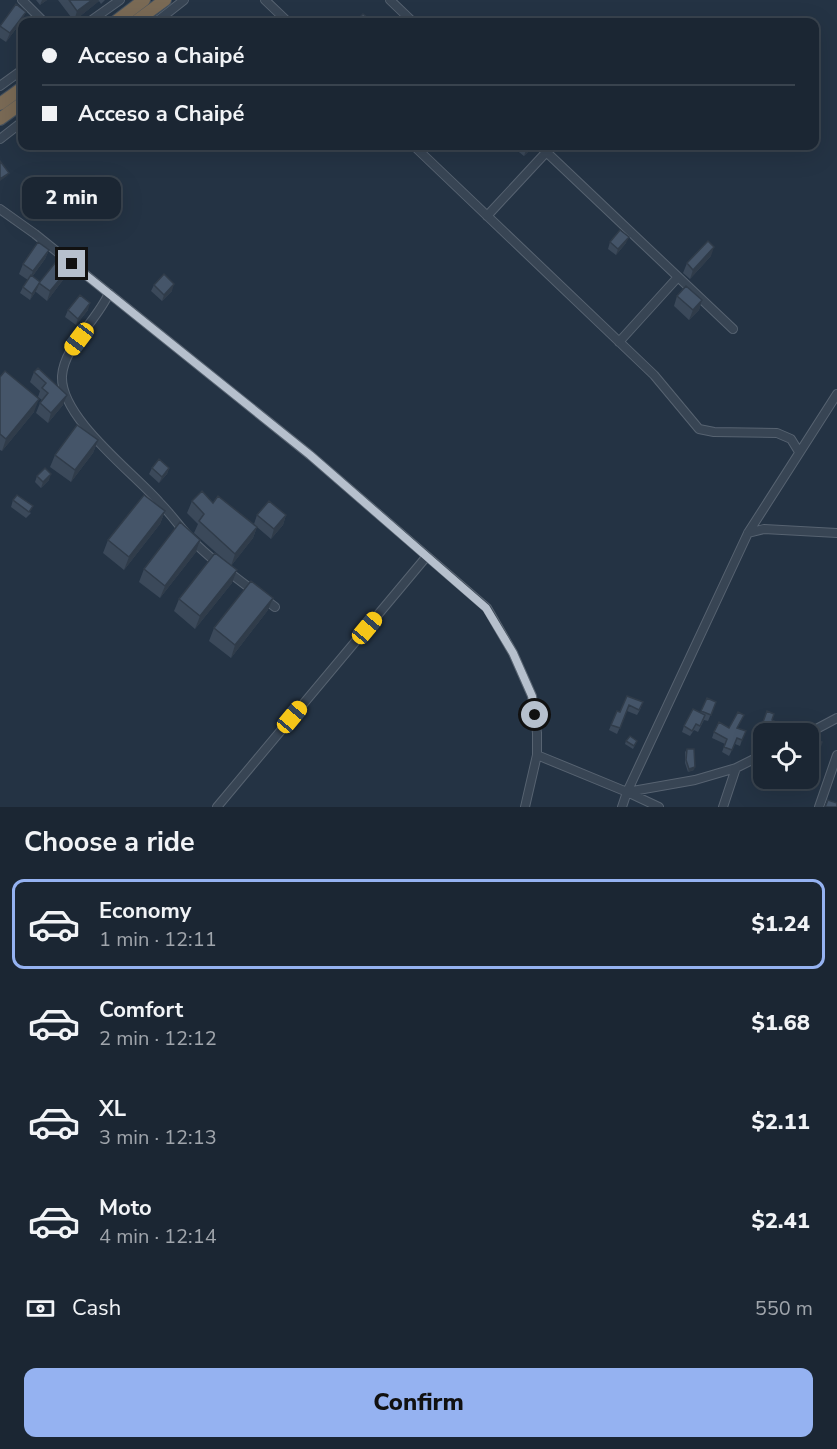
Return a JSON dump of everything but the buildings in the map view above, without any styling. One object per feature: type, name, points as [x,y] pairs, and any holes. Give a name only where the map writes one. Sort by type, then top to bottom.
[{"type":"highway","points":[[120,18],[144,0]]},
{"type":"highway","points":[[140,18],[165,0]]},
{"type":"highway","points":[[0,104],[18,91]]},
{"type":"highway","points":[[0,119],[18,106]]},
{"type":"street","points":[[22,0],[40,18]]},
{"type":"street","points":[[94,18],[120,0]]},
{"type":"street","points":[[161,18],[184,0]]},
{"type":"street","points":[[265,0],[284,18]]},
{"type":"street","points":[[390,0],[409,18]]},
{"type":"street","points":[[0,87],[18,73]]},
{"type":"street","points":[[0,139],[18,125]]},
{"type":"street","points":[[418,150],[654,375],[699,429],[714,432],[777,433],[791,439],[800,452]]},
{"type":"street","points":[[487,216],[544,150]]},
{"type":"street","points":[[548,150],[733,329]]},
{"type":"street","points":[[0,210],[35,234],[310,455],[486,608],[513,653],[532,696],[537,733],[537,755],[525,807]]},
{"type":"street","points":[[619,342],[678,277]]},
{"type":"street","points":[[109,293],[99,313],[66,360],[62,382],[68,402],[102,444],[160,503],[194,542],[275,607]]},
{"type":"street","points":[[622,807],[748,532],[837,394]]},
{"type":"street","points":[[748,532],[764,529],[837,533]]},
{"type":"street","points":[[217,807],[427,556]]},
{"type":"street","points":[[819,728],[837,718]]},
{"type":"street","points":[[537,755],[659,807]]},
{"type":"street","points":[[819,807],[837,755]]},
{"type":"street","points":[[627,792],[695,780],[736,768],[753,760]]},
{"type":"street","points":[[723,807],[736,768]]},
{"type":"route","points":[[72,264],[310,455],[486,608],[513,653],[532,696],[535,715]]}]
